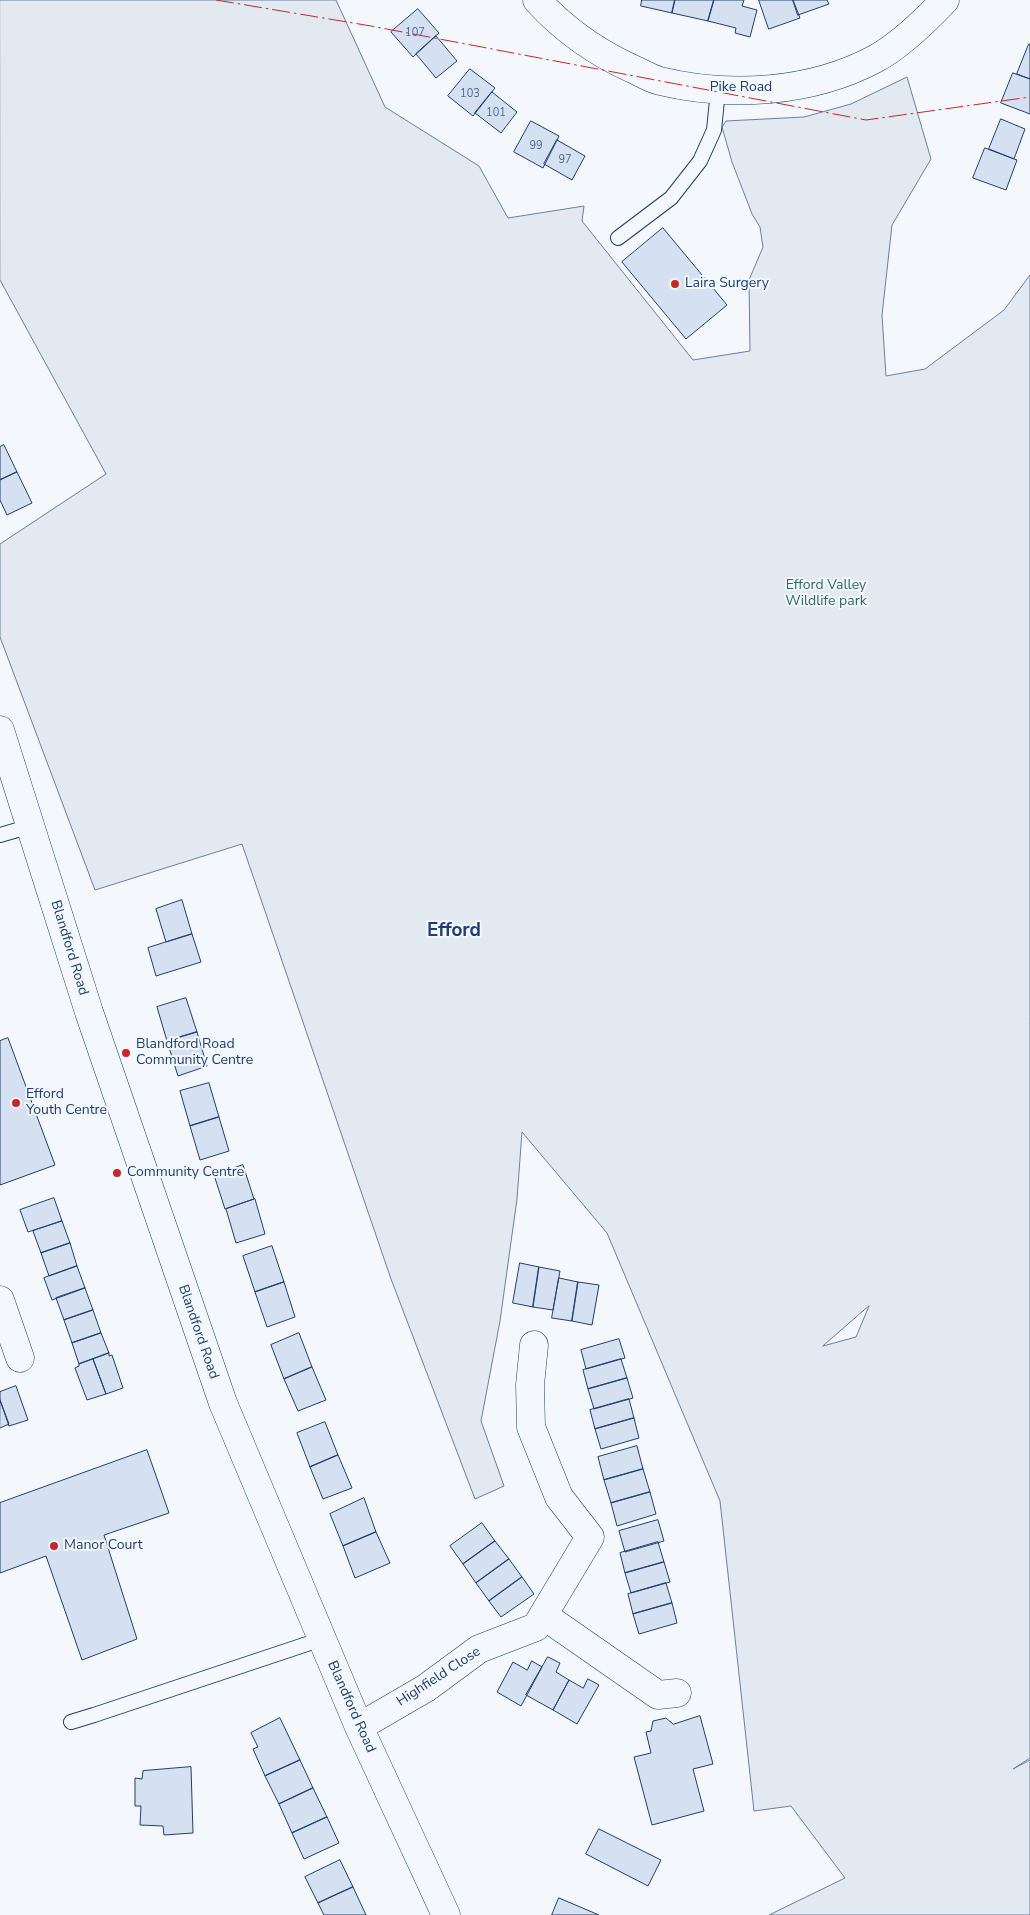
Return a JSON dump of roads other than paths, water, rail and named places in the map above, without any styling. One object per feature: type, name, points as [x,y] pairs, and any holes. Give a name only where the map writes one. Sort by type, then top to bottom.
[{"type":"street","name":"Pike Road","points":[[537,0],[551,15],[585,44],[614,61],[658,80],[718,90],[776,88],[828,79],[876,58],[922,24],[945,0]]},
{"type":"street","name":"Blandford Road","points":[[0,730],[89,1012],[223,1403],[359,1727],[446,1915]]},
{"type":"street","points":[[2,1311],[20,1358]]},
{"type":"street","name":"Highfield Close","points":[[359,1727],[426,1688],[479,1649],[536,1627],[590,1537],[559,1497],[531,1427],[530,1385],[534,1345]]},
{"type":"street","points":[[544,1615],[658,1695],[677,1693]]},
{"type":"lane","points":[[618,238],[671,198],[700,161],[714,130],[718,90]]},
{"type":"lane","points":[[0,835],[31,826]]},
{"type":"lane","points":[[70,1722],[94,1716],[322,1639]]},
{"type":"place","name":"Laira Surgery","points":[[675,284]]},
{"type":"place","name":"Blandford Road Community Centre","points":[[126,1053]]},
{"type":"place","name":"Efford Youth Centre","points":[[16,1103]]},
{"type":"place","name":"Community Centre","points":[[117,1173]]},
{"type":"place","name":"Manor Court","points":[[54,1546]]},
{"type":"district","name":"Efford","points":[[454,931]]},
{"type":"park label","name":"Efford Valley Wildlife park","points":[[826,594]]}]
